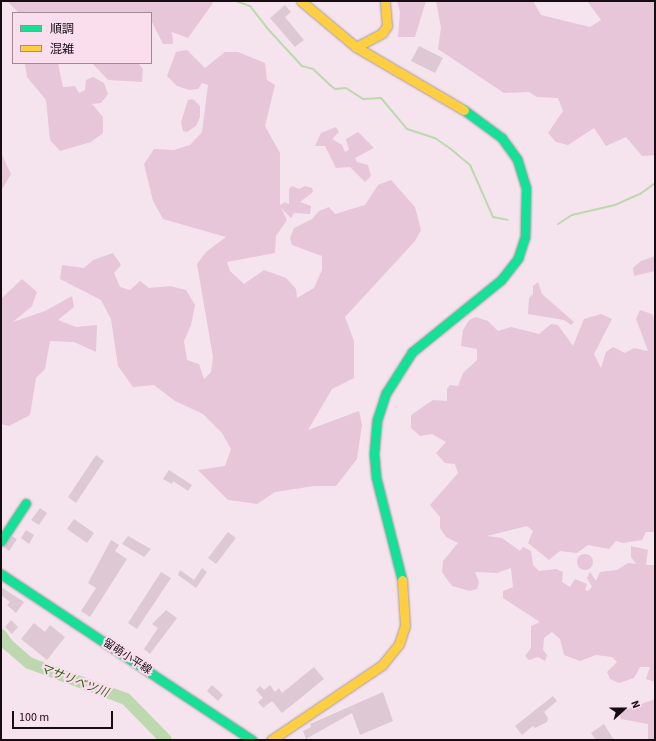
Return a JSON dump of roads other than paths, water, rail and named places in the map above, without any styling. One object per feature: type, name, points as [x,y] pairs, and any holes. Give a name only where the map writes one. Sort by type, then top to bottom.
[{"type":"street","points":[[271,740],[382,665],[399,644],[405,626],[405,593],[376,477],[374,453],[377,420],[386,393],[412,352],[501,280],[518,258],[525,238],[526,188],[517,159],[502,138],[459,106],[356,47],[301,1]]},
{"type":"street","points":[[356,47],[382,33],[387,26],[385,1]]},
{"type":"street","points":[[1,541],[26,502]]},
{"type":"street","name":"留萌小平線","points":[[1,574],[252,740]]},
{"type":"waterway","points":[[236,1],[250,6],[267,28],[302,66],[313,69],[335,89],[346,88],[363,99],[381,98],[407,129],[435,138],[452,150],[470,165],[493,217],[508,220]]},
{"type":"waterway","points":[[558,224],[572,215],[615,205],[640,194],[655,183]]},
{"type":"waterway","name":"マサリベツ川","points":[[1,635],[7,644],[29,663],[126,699],[166,740]]}]
